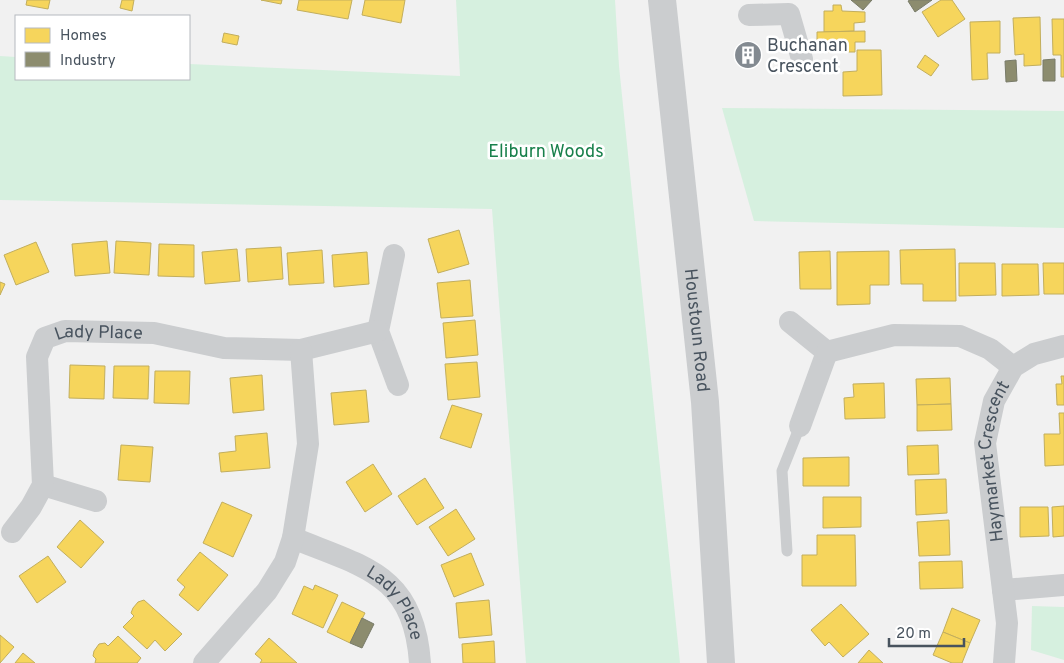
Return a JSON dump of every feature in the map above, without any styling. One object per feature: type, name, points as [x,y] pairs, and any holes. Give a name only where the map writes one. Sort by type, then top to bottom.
[{"type":"street","name":"Houstoun Road","points":[[662,0],[705,402],[721,663]]},
{"type":"street","points":[[749,14],[792,7],[802,59]]},
{"type":"street","points":[[394,254],[378,331],[398,385]]},
{"type":"street","points":[[790,322],[827,352],[800,426]]},
{"type":"street","name":"Lady Place","points":[[12,532],[31,507],[42,485],[37,358],[46,338],[65,331],[154,333],[224,348],[301,350],[378,331]]},
{"type":"street","name":"Haymarket Crescent","points":[[827,352],[894,335],[960,336],[990,349],[1013,367]]},
{"type":"street","name":"Haymarket Crescent","points":[[1004,663],[1007,623],[985,443],[994,401],[1013,367],[1034,354],[1064,346]]},
{"type":"street","points":[[204,663],[268,591],[285,562],[293,538],[308,444],[301,350]]},
{"type":"street","points":[[42,485],[96,501]]},
{"type":"street","name":"Lady Place","points":[[293,538],[371,569],[396,590],[412,617],[420,663]]},
{"type":"street","points":[[1004,590],[1064,585]]},
{"type":"lane","points":[[787,550],[782,471],[800,426]]},
{"type":"green space","name":"Eliburn Woods","points":[[456,0],[615,0],[619,66],[680,663],[526,663],[492,209],[0,200],[0,56],[15,57],[15,80],[190,80],[190,64],[460,76]]},
{"type":"green space","points":[[722,108],[1064,111],[1064,228],[754,221]]},
{"type":"green space","points":[[1032,606],[1064,607],[1064,660],[1031,650]]},
{"type":"building: Homes","points":[[27,0],[50,0],[48,9],[26,5]]},
{"type":"building: Homes","points":[[122,0],[134,0],[132,11],[120,8]]},
{"type":"building: Homes","points":[[261,0],[282,0],[281,4]]},
{"type":"building: Homes","points":[[299,0],[352,0],[348,19],[297,10]]},
{"type":"building: Homes","points":[[365,0],[405,0],[401,23],[362,15]]},
{"type":"building: Homes","points":[[941,0],[952,0],[965,19],[938,37],[922,12]]},
{"type":"building: Homes","points":[[833,5],[841,5],[842,11],[865,12],[865,22],[854,23],[854,31],[824,32],[824,11],[833,11]]},
{"type":"building: Homes","points":[[1040,17],[1041,65],[1024,66],[1024,54],[1015,55],[1013,18]]},
{"type":"building: Homes","points":[[1052,19],[1064,19],[1064,77],[1061,77],[1061,55],[1053,55]]},
{"type":"building: Homes","points":[[1000,21],[1000,53],[987,53],[988,79],[972,80],[970,22]]},
{"type":"building: Homes","points":[[865,31],[865,42],[855,42],[855,52],[824,52],[824,41],[817,41],[817,32]]},
{"type":"building: Homes","points":[[224,33],[239,36],[237,45],[222,42]]},
{"type":"building: Homes","name":"Buchanan Crescent","points":[[752,49],[755,58],[745,62],[742,53]]},
{"type":"building: Homes","points":[[857,50],[881,50],[882,95],[843,96],[843,72],[857,71]]},
{"type":"building: Homes","points":[[925,55],[939,65],[931,76],[917,67]]},
{"type":"building: Homes","points":[[459,230],[469,264],[438,273],[428,239]]},
{"type":"building: Homes","points":[[107,241],[110,273],[75,276],[72,244]]},
{"type":"building: Homes","points":[[116,241],[151,243],[149,275],[114,273]]},
{"type":"building: Homes","points":[[36,242],[49,272],[16,285],[4,255]]},
{"type":"building: Homes","points":[[159,244],[194,245],[194,277],[158,276]]},
{"type":"building: Homes","points":[[281,247],[283,279],[248,282],[246,249]]},
{"type":"building: Homes","points":[[237,249],[240,281],[205,284],[202,252]]},
{"type":"building: Homes","points":[[955,249],[956,301],[923,301],[923,284],[901,284],[900,250]]},
{"type":"building: Homes","points":[[322,250],[324,283],[289,285],[287,253]]},
{"type":"building: Homes","points":[[830,251],[831,289],[800,289],[799,252]]},
{"type":"building: Homes","points":[[889,251],[889,285],[870,285],[870,304],[837,305],[837,252]]},
{"type":"building: Homes","points":[[367,252],[369,284],[334,287],[332,255]]},
{"type":"building: Homes","points":[[959,263],[995,263],[996,295],[959,296]]},
{"type":"building: Homes","points":[[1043,263],[1064,263],[1064,294],[1044,294]]},
{"type":"building: Homes","points":[[1002,264],[1038,264],[1039,295],[1002,296]]},
{"type":"building: Homes","points":[[470,280],[473,316],[441,318],[437,283]]},
{"type":"building: Homes","points":[[0,282],[5,284],[0,295]]},
{"type":"building: Homes","points":[[475,320],[478,355],[446,358],[443,323]]},
{"type":"building: Homes","points":[[477,362],[480,397],[448,400],[445,364]]},
{"type":"building: Homes","points":[[70,365],[105,366],[104,399],[69,398]]},
{"type":"building: Homes","points":[[114,366],[149,366],[148,399],[113,398]]},
{"type":"building: Homes","points":[[155,371],[190,371],[189,404],[154,403]]},
{"type":"building: Homes","points":[[262,375],[264,410],[233,413],[230,378]]},
{"type":"building: Homes","points":[[1061,376],[1064,376],[1064,405],[1057,405],[1056,384],[1062,384]]},
{"type":"building: Homes","points":[[950,378],[951,404],[917,405],[916,379]]},
{"type":"building: Homes","points":[[884,383],[885,418],[845,419],[844,398],[854,397],[853,384]]},
{"type":"building: Homes","points":[[366,390],[369,422],[334,425],[331,393]]},
{"type":"building: Homes","points":[[951,404],[952,430],[917,431],[917,405]]},
{"type":"building: Homes","points":[[452,405],[482,414],[471,448],[440,438]]},
{"type":"building: Homes","points":[[1059,413],[1064,413],[1064,465],[1045,466],[1044,434],[1060,434]]},
{"type":"building: Homes","points":[[267,433],[270,468],[221,472],[219,453],[236,451],[235,436]]},
{"type":"building: Homes","points":[[121,445],[153,447],[150,482],[118,480]]},
{"type":"building: Homes","points":[[938,445],[939,474],[908,475],[907,446]]},
{"type":"building: Homes","points":[[849,457],[849,486],[803,486],[803,458]]},
{"type":"building: Homes","points":[[373,464],[392,494],[365,512],[346,482]]},
{"type":"building: Homes","points":[[425,478],[444,508],[417,525],[398,496]]},
{"type":"building: Homes","points":[[946,479],[947,513],[916,515],[915,480]]},
{"type":"building: Homes","points":[[823,497],[861,497],[861,527],[823,528]]},
{"type":"building: Homes","points":[[222,502],[252,515],[233,557],[203,543]]},
{"type":"building: Homes","points":[[1064,506],[1064,536],[1053,537],[1052,507]]},
{"type":"building: Homes","points":[[1020,507],[1048,507],[1049,536],[1020,537]]},
{"type":"building: Homes","points":[[456,509],[475,539],[448,556],[429,527]]},
{"type":"building: Homes","points":[[80,520],[104,542],[81,568],[57,547]]},
{"type":"building: Homes","points":[[949,520],[950,555],[919,556],[917,522]]},
{"type":"building: Homes","points":[[817,535],[855,535],[856,586],[802,586],[802,555],[817,555]]},
{"type":"building: Homes","points":[[200,552],[228,575],[198,611],[179,595],[185,587],[177,580]]},
{"type":"building: Homes","points":[[471,553],[484,585],[454,597],[441,565]]},
{"type":"building: Homes","points":[[48,556],[66,582],[37,603],[19,576]]},
{"type":"building: Homes","points":[[962,561],[963,588],[920,589],[919,562]]},
{"type":"building: Homes","points":[[315,585],[338,595],[323,628],[292,614],[304,586],[313,590]]},
{"type":"building: Homes","points":[[144,600],[182,634],[165,651],[155,640],[147,649],[123,627],[134,616],[131,613],[133,608],[138,602]]},
{"type":"building: Homes","points":[[489,600],[492,635],[459,638],[456,603]]},
{"type":"building: Homes","points":[[342,602],[365,613],[350,643],[327,632]]},
{"type":"building: Homes","points":[[841,604],[869,634],[843,657],[829,642],[825,646],[811,630]]},
{"type":"building: Homes","points":[[952,608],[980,620],[970,643],[943,632]]},
{"type":"building: Homes","points":[[943,632],[970,643],[962,663],[952,663],[933,655]]},
{"type":"building: Homes","points":[[0,635],[14,647],[0,663]]},
{"type":"building: Homes","points":[[118,636],[141,658],[137,663],[95,663],[94,651],[99,644],[105,643],[108,646]]},
{"type":"building: Homes","points":[[269,638],[297,663],[260,663],[262,660],[255,654]]},
{"type":"building: Homes","points":[[494,641],[495,663],[463,663],[462,644]]},
{"type":"building: Homes","points":[[869,650],[883,663],[858,663]]},
{"type":"building: Homes","points":[[23,653],[35,663],[15,663]]},
{"type":"building: Industry","points":[[851,0],[872,0],[863,10]]},
{"type":"building: Industry","points":[[932,0],[915,12],[908,1]]},
{"type":"building: Industry","points":[[1055,59],[1055,81],[1043,81],[1043,60]]},
{"type":"building: Industry","points":[[1016,60],[1017,81],[1006,82],[1005,61]]},
{"type":"building: Industry","points":[[362,618],[374,624],[362,648],[350,643]]},
{"type":"place","name":"Buchanan Crescent","points":[[748,55]]}]
